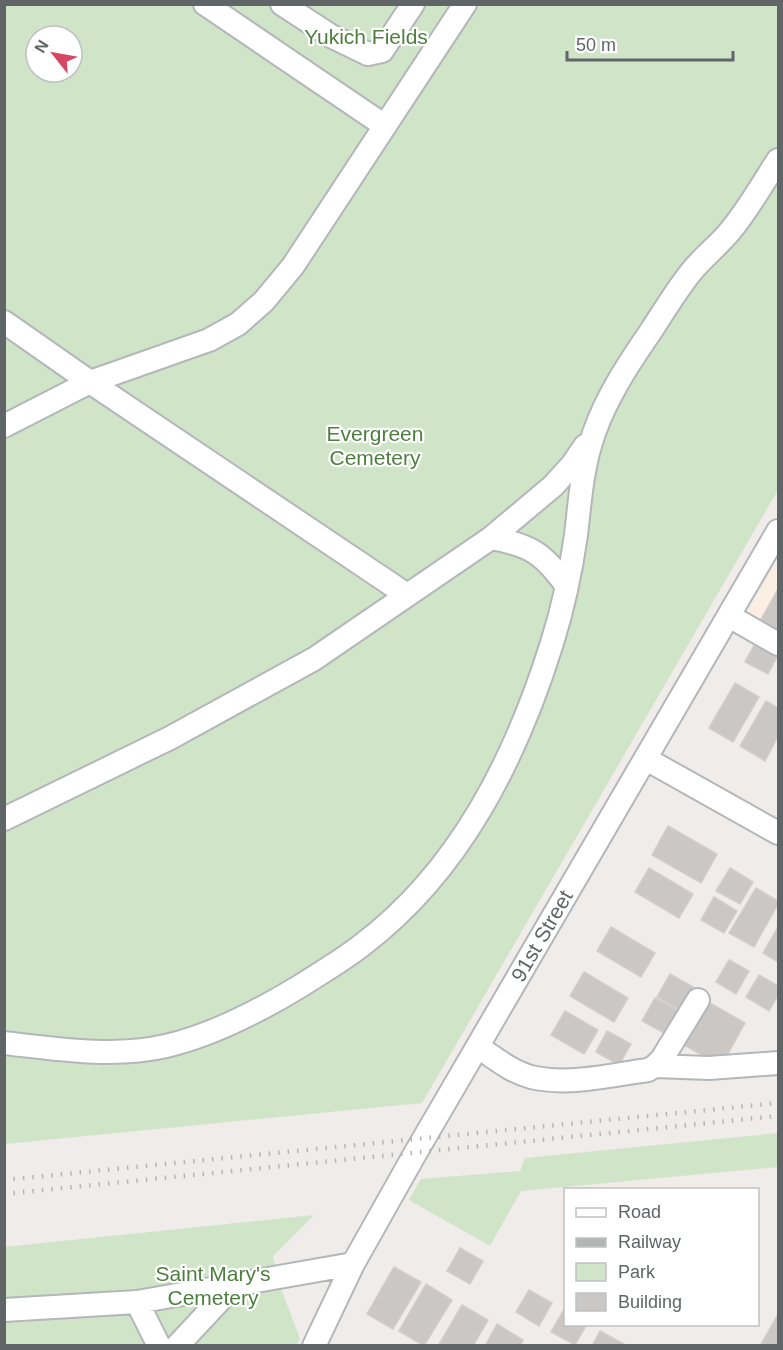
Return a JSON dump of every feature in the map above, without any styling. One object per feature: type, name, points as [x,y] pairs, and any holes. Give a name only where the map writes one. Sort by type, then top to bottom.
[{"type":"street","points":[[205,4],[385,126]]},
{"type":"street","points":[[282,4],[331,36],[368,54],[382,51],[413,4]]},
{"type":"street","points":[[4,426],[90,382],[209,340],[238,324],[264,301],[293,266],[465,4]]},
{"type":"street","points":[[4,819],[170,738],[314,659],[491,538],[553,486],[572,465],[594,433],[621,376],[673,297],[693,270],[732,229],[778,160]]},
{"type":"street","points":[[4,322],[406,595]]},
{"type":"street","points":[[4,1043],[115,1051],[166,1046],[219,1028],[274,1002],[362,945],[404,909],[440,871],[469,830],[502,770],[530,706],[553,641],[576,536],[580,484],[594,433]]},
{"type":"street","name":"91st Street","points":[[314,1346],[353,1264],[416,1152],[778,531]]},
{"type":"street","points":[[491,538],[524,546],[538,554],[554,568],[566,585]]},
{"type":"street","points":[[729,616],[778,644]]},
{"type":"street","points":[[646,759],[778,833]]},
{"type":"street","points":[[477,1047],[509,1067],[530,1076],[551,1079],[582,1079],[648,1070],[662,1059],[698,1000]]},
{"type":"street","points":[[655,1066],[709,1068],[778,1063]]},
{"type":"street","points":[[4,1310],[137,1302],[353,1264]]},
{"type":"street","points":[[177,1346],[234,1285]]},
{"type":"street","points":[[137,1302],[159,1346]]},
{"type":"shaded area","points":[[778,560],[778,644],[741,623]]},
{"type":"green space","name":"Evergreen Cemetery","points":[[5,5],[778,5],[778,490],[422,1103],[5,1144]]},
{"type":"green space","points":[[778,1133],[778,1167],[521,1191],[490,1246],[409,1200],[421,1179],[520,1171],[525,1158]]},
{"type":"green space","name":"Saint Mary's Cemetery","points":[[314,1215],[273,1256],[282,1291],[300,1339],[296,1345],[5,1345],[4,1247]]},
{"type":"building","points":[[778,589],[778,632],[760,621]]},
{"type":"building","points":[[756,642],[778,655],[768,674],[745,662]]},
{"type":"building","points":[[735,683],[759,697],[733,742],[709,728]]},
{"type":"building","points":[[766,701],[778,708],[778,736],[765,761],[740,746]]},
{"type":"building","points":[[668,826],[717,854],[701,883],[652,855]]},
{"type":"building","points":[[649,868],[693,894],[679,918],[635,892]]},
{"type":"building","points":[[730,868],[753,882],[740,904],[716,891]]},
{"type":"building","points":[[756,888],[778,901],[778,904],[754,947],[729,933]]},
{"type":"building","points":[[714,897],[737,911],[724,933],[701,920]]},
{"type":"building","points":[[611,927],[655,953],[641,977],[597,951]]},
{"type":"building","points":[[778,927],[778,962],[763,953]]},
{"type":"building","points":[[729,960],[749,971],[736,994],[716,982]]},
{"type":"building","points":[[584,972],[628,998],[614,1022],[570,996]]},
{"type":"building","points":[[670,974],[693,987],[680,1010],[657,997]]},
{"type":"building","points":[[759,975],[778,986],[778,995],[769,1011],[746,997]]},
{"type":"building","points":[[655,998],[679,1011],[666,1034],[642,1021]]},
{"type":"building","points":[[708,1002],[745,1023],[725,1059],[714,1062],[684,1045]]},
{"type":"building","points":[[565,1011],[598,1030],[584,1054],[551,1035]]},
{"type":"building","points":[[607,1031],[631,1044],[619,1065],[596,1052]]},
{"type":"building","points":[[460,1248],[483,1261],[470,1284],[447,1271]]},
{"type":"building","points":[[394,1267],[421,1282],[393,1329],[367,1314]]},
{"type":"building","points":[[426,1284],[452,1300],[424,1346],[399,1331]]},
{"type":"building","points":[[529,1290],[552,1303],[539,1326],[516,1312]]},
{"type":"building","points":[[462,1305],[488,1320],[473,1346],[438,1346]]},
{"type":"building","points":[[564,1309],[564,1326],[586,1326],[575,1345],[551,1332]]},
{"type":"building","points":[[778,1314],[778,1346],[760,1346]]},
{"type":"building","points":[[497,1324],[523,1340],[520,1346],[485,1346]]},
{"type":"building","points":[[600,1331],[624,1344],[623,1346],[592,1346]]},
{"type":"railway","points":[[4,1180],[778,1103]]},
{"type":"railway","points":[[4,1194],[778,1116]]},
{"type":"park label","name":"Yukich Fields","points":[[366,37]]}]
